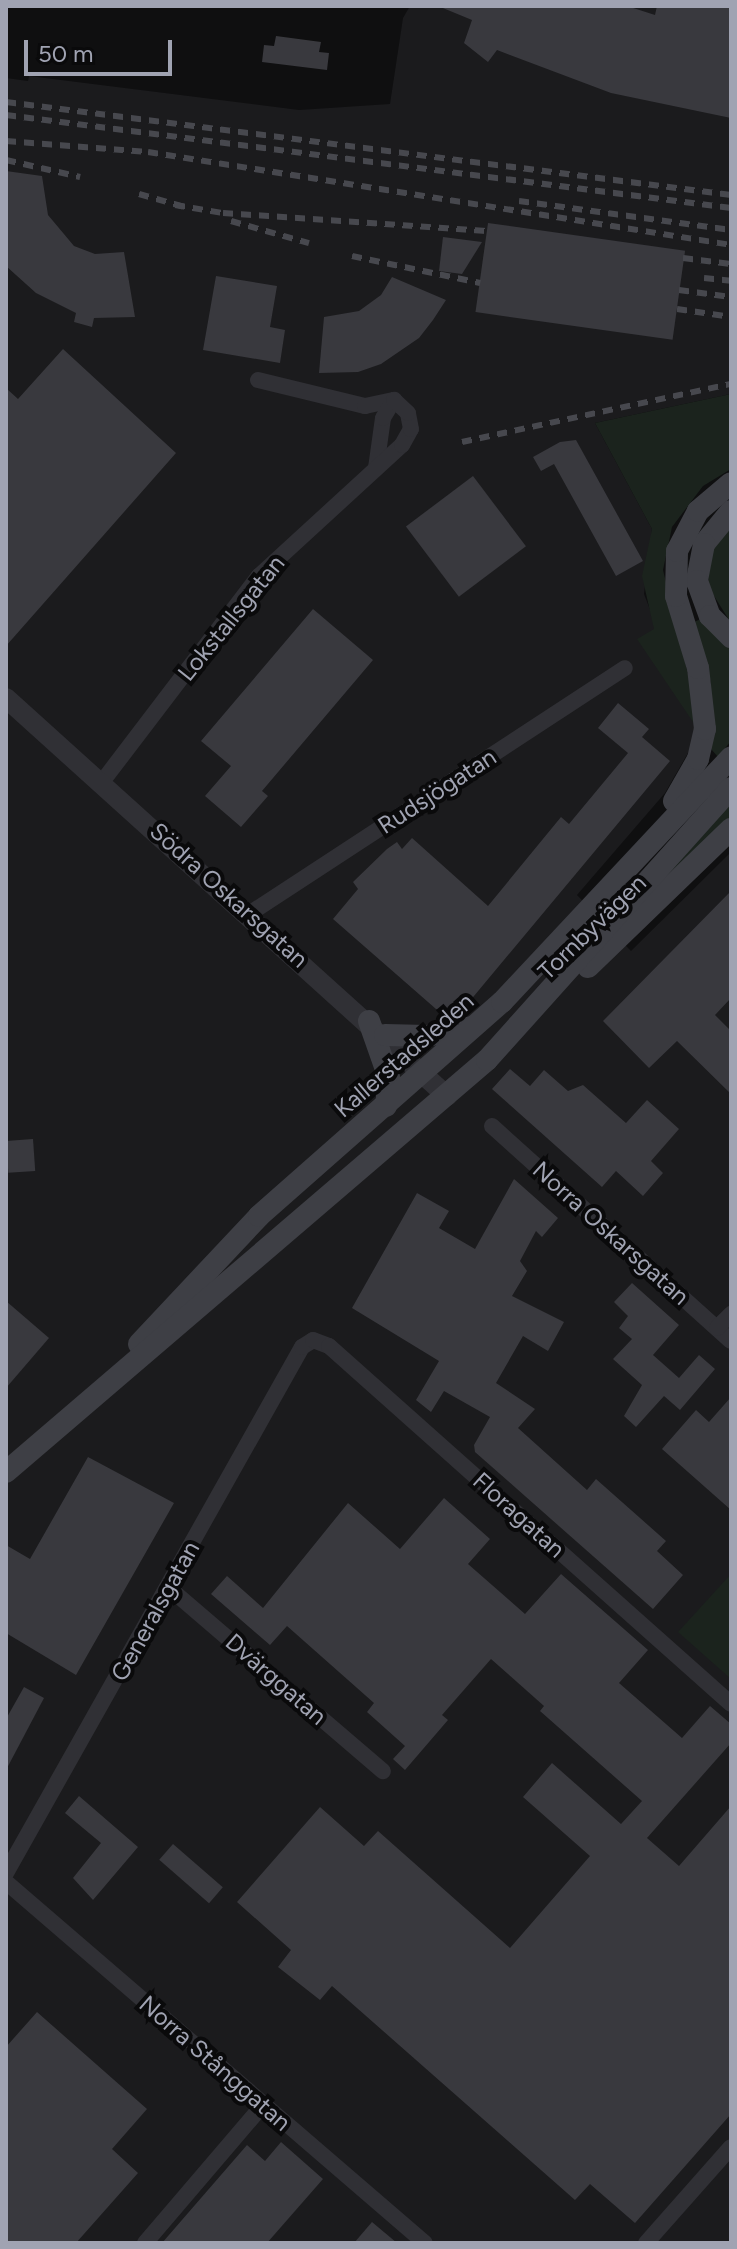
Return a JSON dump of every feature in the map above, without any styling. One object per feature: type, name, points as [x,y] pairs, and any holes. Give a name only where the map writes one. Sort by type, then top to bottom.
[{"type":"main road","name":"Tornbyvägen","points":[[646,844],[688,781],[705,729],[698,668],[676,596],[677,551],[698,511],[731,483]]},
{"type":"main road","points":[[731,511],[704,544],[697,581],[710,616],[731,637]]},
{"type":"main road","name":"Kallerstadsleden","points":[[105,1384],[180,1296],[259,1216],[477,1026],[731,757]]},
{"type":"main road","name":"Kallerstadsleden","points":[[6,1472],[105,1384],[279,1243],[487,1060],[731,788]]},
{"type":"main road","name":"Tornbyvägen","points":[[487,1060],[731,829]]},
{"type":"main road","points":[[386,1106],[389,1078],[377,1028],[427,1036],[477,1026]]},
{"type":"street","points":[[258,380],[365,406],[394,400]]},
{"type":"street","points":[[376,468],[383,418],[394,400]]},
{"type":"street","name":"Lokstallsgatan","points":[[102,782],[259,576],[402,445],[411,429],[408,413],[394,400]]},
{"type":"street","name":"Rudsjögatan","points":[[249,914],[625,668]]},
{"type":"street","name":"Södra Oskarsgatan","points":[[6,698],[377,1028],[447,1096]]},
{"type":"street","name":"Norra Oskarsgatan","points":[[492,1126],[731,1341]]},
{"type":"street","points":[[717,1328],[731,1314]]},
{"type":"street","name":"Floragatan","points":[[302,1347],[313,1340],[329,1346],[731,1704]]},
{"type":"street","name":"Generalsgatan","points":[[6,1873],[302,1347]]},
{"type":"street","name":"Dvärggatan","points":[[168,1587],[383,1771]]},
{"type":"street","name":"Norra Stånggatan","points":[[6,1882],[425,2243]]},
{"type":"street","points":[[145,2243],[263,2105]]},
{"type":"street","points":[[646,2243],[731,2147]]},
{"type":"shaded area","points":[[410,6],[731,6],[731,394],[595,423],[652,529],[644,594],[695,725],[692,746],[665,793],[577,895],[631,951],[731,852],[731,2243],[6,2243],[6,78],[28,81],[29,76],[299,110],[390,104],[403,18]]},
{"type":"shaded area","points":[[731,394],[731,469],[703,486],[672,527],[663,570],[695,703],[695,725],[637,639],[654,629],[642,576],[652,529],[595,423]]},
{"type":"shaded area","points":[[731,523],[731,623],[709,588],[707,567],[713,547]]},
{"type":"shaded area","points":[[701,619],[731,648],[731,741],[718,757],[711,749],[711,683],[694,622]]},
{"type":"shaded area","points":[[731,802],[731,819],[599,950]]},
{"type":"shaded area","points":[[731,1574],[731,1679],[678,1632]]},
{"type":"building","points":[[438,6],[627,6],[655,15],[657,6],[731,6],[731,118],[611,93],[497,50],[488,62],[464,43],[472,20]]},
{"type":"building","points":[[276,36],[321,42],[319,52],[329,53],[327,70],[262,62],[264,45],[274,46]]},
{"type":"building","points":[[6,171],[42,176],[48,215],[74,246],[95,254],[124,252],[135,317],[94,318],[92,327],[74,322],[76,313],[36,293],[6,266]]},
{"type":"building","points":[[488,223],[685,251],[673,340],[475,312]]},
{"type":"building","points":[[443,237],[482,242],[462,274],[439,271]]},
{"type":"building","points":[[216,276],[277,286],[270,327],[285,330],[280,363],[203,350]]},
{"type":"building","points":[[392,277],[446,300],[419,338],[381,364],[358,372],[319,373],[324,317],[359,311],[381,295]]},
{"type":"building","points":[[63,349],[176,453],[6,646],[6,388],[18,399]]},
{"type":"building","points":[[576,440],[643,561],[616,576],[554,464],[541,471],[533,457],[560,442]]},
{"type":"building","points":[[473,476],[526,546],[459,597],[406,527]]},
{"type":"building","points":[[313,609],[373,660],[262,791],[268,796],[241,827],[205,796],[231,766],[201,741]]},
{"type":"building","points":[[618,703],[649,729],[642,737],[670,761],[464,1008],[436,1009],[333,919],[358,889],[353,882],[387,849],[397,842],[402,849],[412,838],[488,906],[561,817],[569,824],[628,753],[598,728]]},
{"type":"building","points":[[731,891],[731,998],[715,1015],[731,1031],[731,1094],[677,1041],[649,1068],[603,1021]]},
{"type":"building","points":[[510,1069],[530,1086],[544,1070],[568,1091],[583,1085],[626,1123],[647,1100],[679,1129],[651,1161],[663,1173],[643,1196],[616,1171],[602,1187],[492,1089]]},
{"type":"building","points":[[33,1139],[35,1171],[8,1173],[6,1141]]},
{"type":"building","points":[[514,1179],[558,1218],[542,1237],[536,1231],[520,1261],[527,1271],[512,1296],[564,1322],[548,1351],[523,1336],[496,1383],[535,1409],[518,1428],[587,1490],[596,1479],[666,1541],[657,1551],[683,1575],[653,1609],[475,1452],[474,1445],[490,1417],[444,1391],[431,1412],[416,1400],[439,1361],[352,1308],[417,1193],[449,1211],[439,1228],[475,1249]]},
{"type":"building","points":[[632,1283],[679,1325],[653,1355],[679,1378],[699,1355],[715,1369],[680,1410],[664,1396],[636,1427],[624,1416],[642,1385],[613,1359],[632,1339],[619,1328],[628,1316],[614,1302]]},
{"type":"building","points":[[6,1301],[49,1338],[6,1388]]},
{"type":"building","points":[[731,1397],[731,1510],[662,1449],[696,1410],[709,1422]]},
{"type":"building","points":[[88,1457],[174,1503],[76,1675],[6,1633],[6,1545],[30,1559]]},
{"type":"building","points":[[444,1498],[490,1539],[468,1564],[525,1614],[561,1574],[648,1650],[619,1683],[682,1738],[710,1706],[731,1724],[731,1743],[647,1838],[679,1866],[731,1806],[731,2114],[635,2223],[590,2184],[575,2200],[332,1986],[320,2000],[278,1967],[291,1950],[237,1902],[320,1807],[364,1846],[378,1831],[510,1948],[590,1856],[523,1797],[552,1763],[621,1824],[642,1801],[540,1711],[544,1706],[491,1659],[442,1715],[448,1720],[405,1770],[393,1759],[405,1746],[367,1712],[374,1703],[287,1626],[270,1645],[211,1594],[227,1576],[263,1608],[348,1503],[400,1549]]},
{"type":"building","points":[[24,1687],[44,1698],[6,1770],[6,1719]]},
{"type":"building","points":[[79,1796],[138,1847],[93,1900],[73,1878],[101,1843],[65,1813]]},
{"type":"building","points":[[173,1844],[223,1887],[209,1903],[159,1860]]},
{"type":"building","points":[[37,2012],[147,2109],[112,2149],[138,2173],[76,2243],[6,2243],[6,2047]]},
{"type":"building","points":[[281,2142],[323,2179],[267,2243],[162,2243],[247,2145],[265,2161]]},
{"type":"building","points":[[372,2222],[397,2243],[354,2243]]},
{"type":"railway","points":[[6,102],[731,195]]},
{"type":"railway","points":[[6,115],[731,208]]},
{"type":"railway","points":[[6,141],[148,152],[731,245]]},
{"type":"railway","points":[[6,160],[80,177]]},
{"type":"railway","points":[[139,194],[185,207]]},
{"type":"railway","points":[[519,201],[731,230]]},
{"type":"railway","points":[[175,205],[223,213],[486,231]]},
{"type":"railway","points":[[231,221],[309,243]]},
{"type":"railway","points":[[352,256],[480,283]]},
{"type":"railway","points":[[683,258],[731,264]]},
{"type":"railway","points":[[704,278],[731,281]]},
{"type":"railway","points":[[679,290],[731,297]]},
{"type":"railway","points":[[677,309],[731,317]]},
{"type":"railway","points":[[462,442],[731,384]]}]
